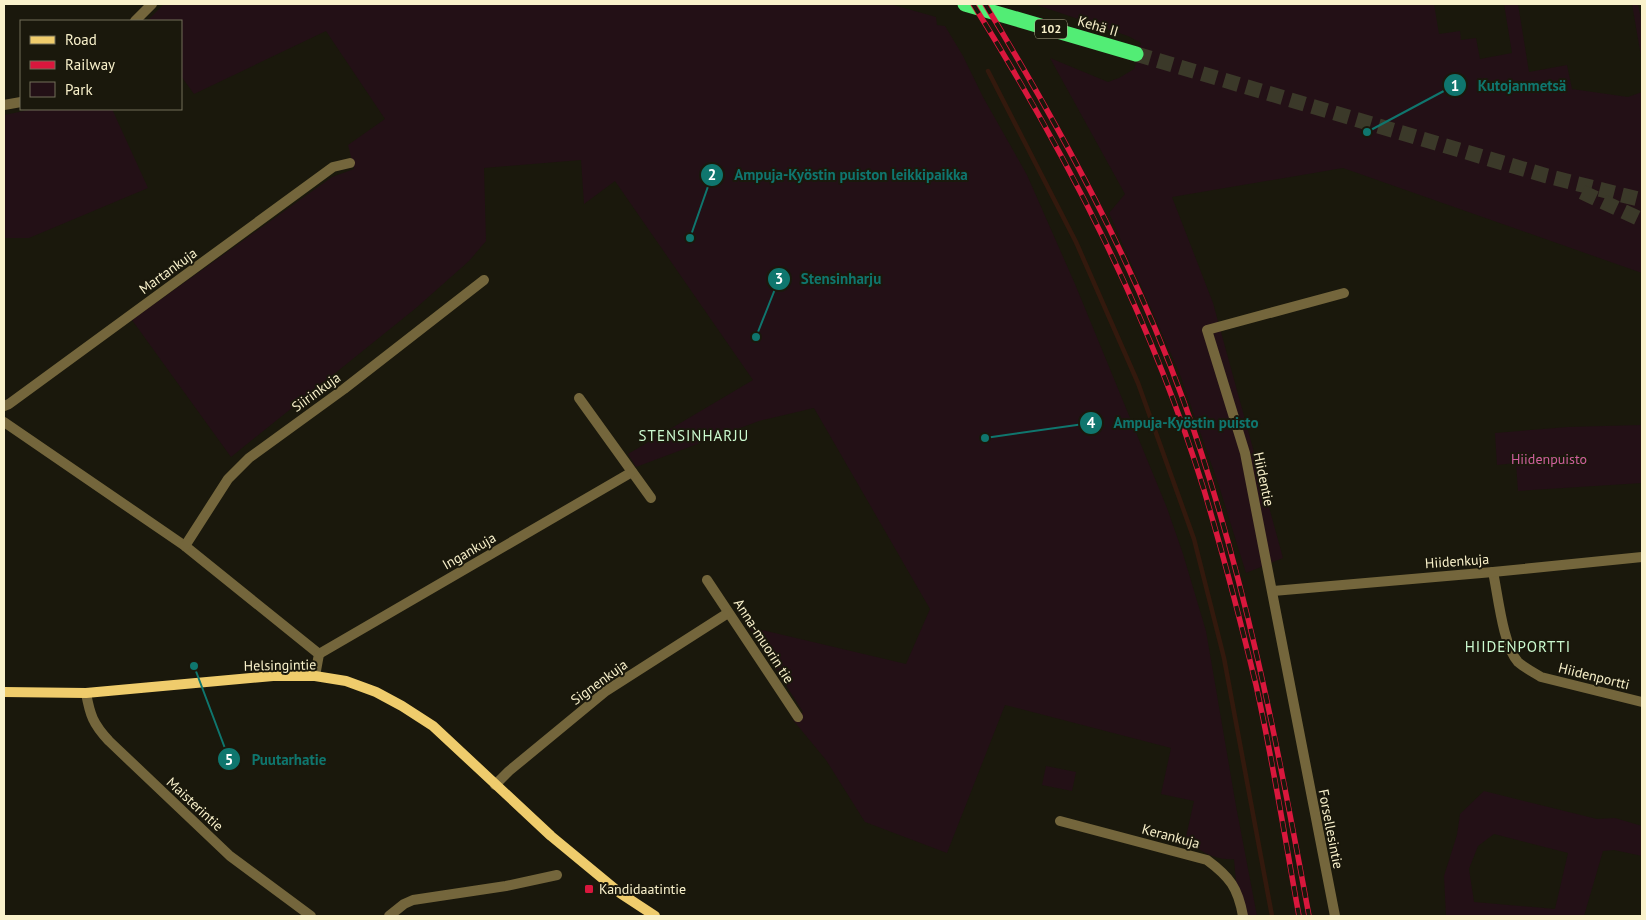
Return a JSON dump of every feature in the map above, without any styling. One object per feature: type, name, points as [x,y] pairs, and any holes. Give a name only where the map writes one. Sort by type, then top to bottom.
[{"type":"highway","name":"Kehä II","points":[[965,4],[1136,54]]},
{"type":"main road","name":"Helsingintie","points":[[4,692],[86,693],[273,676],[315,676],[346,681],[376,692],[433,726],[495,786],[551,836],[620,893],[655,916]]},
{"type":"street","points":[[136,20],[152,4]]},
{"type":"street","points":[[4,105],[20,102]]},
{"type":"street","name":"Martankuja","points":[[4,406],[333,168],[350,163]]},
{"type":"street","name":"Siirinkuja","points":[[185,546],[228,479],[249,458],[344,389],[484,280]]},
{"type":"street","name":"Hiidentie","points":[[1301,747],[1273,591],[1245,453],[1207,330],[1344,293]]},
{"type":"street","points":[[579,398],[651,498]]},
{"type":"street","points":[[4,422],[185,546],[319,654],[315,676]]},
{"type":"street","name":"Ingankuja","points":[[319,654],[632,472]]},
{"type":"street","name":"Hiidenkuja","points":[[1273,591],[1493,572],[1642,556]]},
{"type":"street","name":"Hiidenportti","points":[[1493,572],[1509,647],[1517,661],[1541,677],[1642,702]]},
{"type":"street","name":"Anna-muorin tie","points":[[707,580],[798,717]]},
{"type":"street","name":"Signenkuja","points":[[495,786],[509,771],[606,691],[728,613]]},
{"type":"street","name":"Maisterintie","points":[[86,693],[89,712],[96,727],[109,741],[230,856],[311,916]]},
{"type":"street","name":"Forsellesintie","points":[[1301,747],[1334,916]]},
{"type":"street","name":"Kerankuja","points":[[1060,822],[1207,860],[1222,871],[1234,885],[1243,916]]},
{"type":"street","points":[[389,916],[404,904],[413,900],[506,886],[556,875]]},
{"type":"green space","points":[[164,4],[890,4],[936,17],[937,25],[945,26],[963,56],[983,97],[1027,175],[1075,284],[1167,508],[1206,631],[1257,916],[1244,916],[1236,882],[1234,859],[1214,857],[1207,854],[1186,837],[1194,801],[1161,794],[1171,748],[1005,705],[947,853],[865,822],[826,760],[793,720],[803,712],[749,627],[906,664],[930,609],[814,408],[759,421],[636,467],[628,454],[753,380],[615,181],[584,204],[581,160],[484,168],[486,241],[469,261],[416,308],[231,457],[132,320],[332,177],[354,169],[348,145],[385,119],[326,31],[194,94],[182,77],[182,20],[148,20]]},
{"type":"green space","points":[[1034,4],[1434,4],[1439,34],[1460,31],[1461,40],[1476,38],[1480,59],[1512,53],[1504,4],[1518,4],[1529,72],[1567,65],[1572,89],[1628,97],[1642,92],[1642,273],[1343,168],[1172,197],[1213,303],[1283,558],[1246,573],[1218,483],[1179,372],[1109,213],[1125,194],[1050,58],[1108,82],[1134,69],[1141,43],[1128,36]]},
{"type":"green space","points":[[1632,4],[1638,4],[1642,24],[1642,62]]},
{"type":"green space","points":[[29,110],[112,110],[148,188],[29,238],[4,238],[4,115]]},
{"type":"green space","name":"Hiidenpuisto","points":[[1642,425],[1642,483],[1518,491],[1516,463],[1497,465],[1495,433],[1568,427]]},
{"type":"green space","points":[[1046,766],[1076,772],[1072,791],[1042,785]]},
{"type":"green space","points":[[1484,791],[1597,819],[1615,818],[1642,826],[1642,856],[1614,850],[1603,851],[1584,916],[1446,916],[1444,876],[1457,835],[1460,814]],"holes":[[[1494,834],[1568,853],[1555,909],[1474,902],[1469,869],[1478,846]]]},
{"type":"waterway","points":[[988,71],[1076,242],[1138,383],[1194,539],[1224,658],[1272,916]]},
{"type":"tunnel","points":[[1136,54],[1547,176],[1642,200]]},
{"type":"tunnel","points":[[1582,192],[1642,220]]},
{"type":"railway","points":[[973,4],[1042,120],[1104,240],[1133,301],[1183,426],[1218,538],[1256,685],[1299,916]]},
{"type":"railway","points":[[985,4],[1041,100],[1094,198],[1142,299],[1184,402],[1224,529],[1257,656],[1309,916]]},
{"type":"place","name":"Kutojanmetsä","points":[[1367,132]]},
{"type":"place","name":"Ampuja-Kyöstin puiston leikkipaikka","points":[[690,238]]},
{"type":"place","name":"Stensinharju","points":[[756,337]]},
{"type":"place","name":"Ampuja-Kyöstin puisto","points":[[985,438]]},
{"type":"place","name":"Puutarhatie","points":[[194,666]]},
{"type":"place","name":"Kandidaatintie","points":[[589,889]]},
{"type":"district","name":"STENSINHARJU","points":[[694,436]]},
{"type":"district","name":"HIIDENPORTTI","points":[[1518,647]]}]
